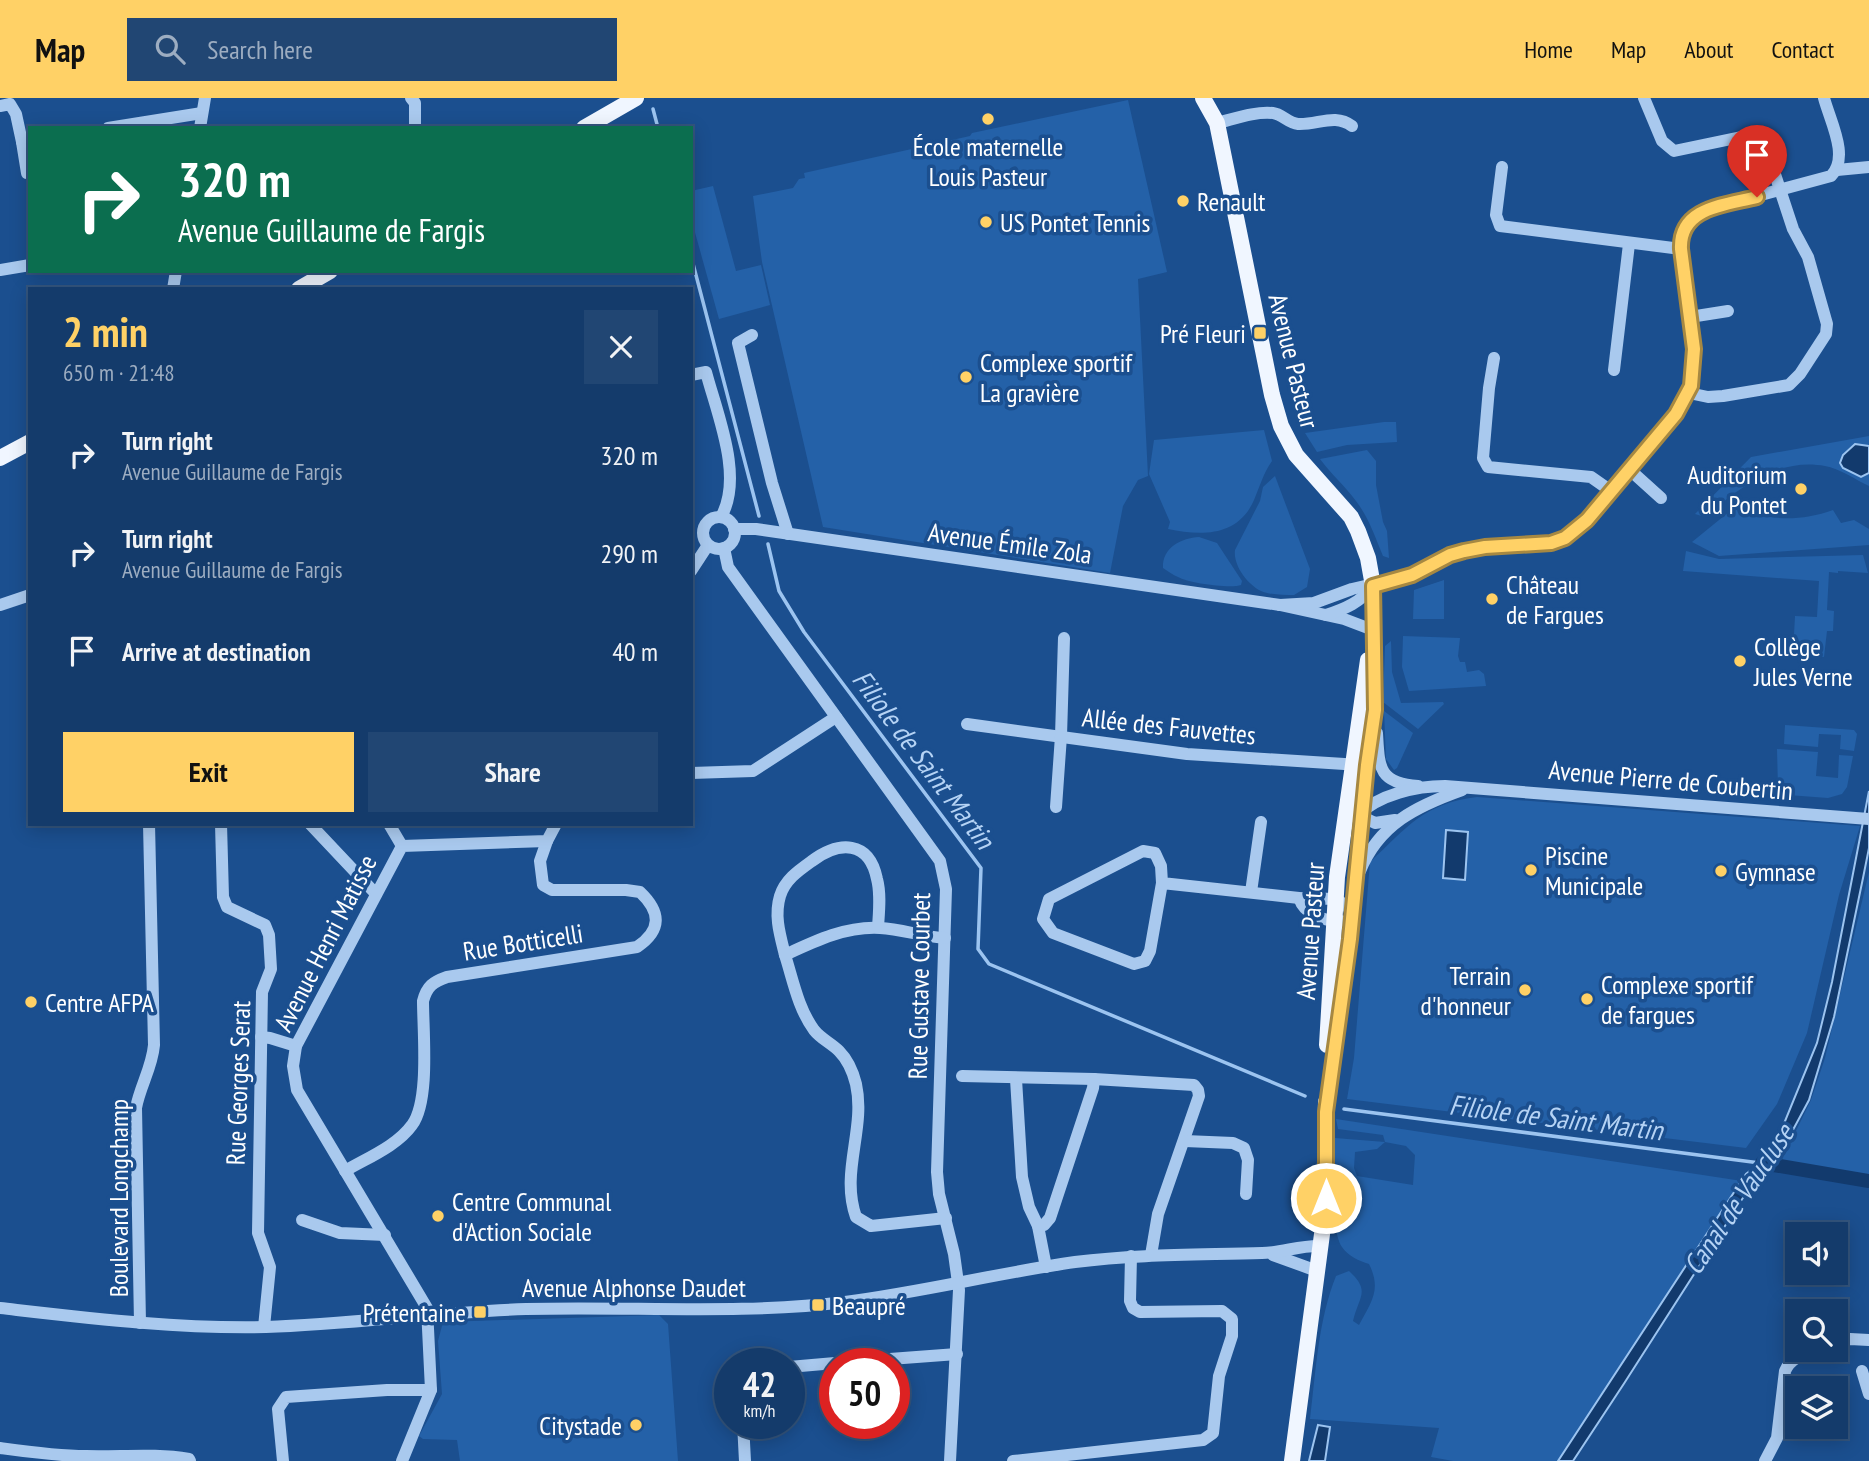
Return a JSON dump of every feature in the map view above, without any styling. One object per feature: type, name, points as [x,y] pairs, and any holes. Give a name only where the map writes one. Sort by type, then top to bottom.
[{"type":"main road","points":[[587,126],[636,98]]},
{"type":"main road","name":"Avenue Pasteur","points":[[1203,98],[1217,123]]},
{"type":"main road","name":"Avenue Pasteur","points":[[1216,98],[1217,123],[1279,419],[1296,455],[1359,531],[1373,586],[1375,710],[1343,832],[1334,921],[1326,1055],[1326,1198],[1292,1461]]},
{"type":"main road","points":[[302,287],[327,273]]},
{"type":"main road","points":[[0,458],[28,443]]},
{"type":"main road","name":"Avenue Pasteur","points":[[1326,1112],[1357,879],[1361,815],[1358,768],[1363,690],[1373,630]]},
{"type":"street","points":[[200,126],[205,98]]},
{"type":"street","points":[[411,98],[415,103],[415,126]]},
{"type":"street","points":[[1644,98],[1662,141],[1674,151],[1746,135],[1764,141],[1781,191],[1793,229],[1808,257],[1827,324],[1826,334],[1800,374],[1789,385],[1708,397],[1689,393],[1695,360],[1681,235],[1698,214],[1709,209],[1781,191],[1831,176],[1837,170],[1839,154],[1824,98]]},
{"type":"street","points":[[0,106],[9,104],[16,114],[26,141],[28,173]]},
{"type":"street","points":[[121,126],[202,113]]},
{"type":"street","points":[[1217,123],[1276,113],[1293,124],[1335,119],[1345,120],[1352,126]]},
{"type":"street","points":[[1502,167],[1496,215],[1500,226],[1681,249]]},
{"type":"street","points":[[1837,170],[1869,167]]},
{"type":"street","points":[[1614,370],[1629,243]]},
{"type":"street","points":[[0,270],[28,265]]},
{"type":"street","points":[[1690,317],[1728,311]]},
{"type":"street","points":[[752,335],[738,343],[772,483],[788,534]]},
{"type":"street","points":[[1494,358],[1489,388],[1484,463],[1495,470],[1591,477],[1611,491]]},
{"type":"street","points":[[693,375],[706,372],[731,467],[728,504],[721,517]]},
{"type":"street","name":"Avenue Émile Zola","points":[[1280,605],[1314,603],[1352,589],[1412,575],[1450,555],[1464,551],[1485,547],[1536,545],[1565,538],[1587,520],[1676,414],[1689,393]]},
{"type":"street","points":[[1629,470],[1661,498]]},
{"type":"street","points":[[721,517],[730,521],[734,529],[732,543],[716,549],[708,545],[697,524],[721,517]]},
{"type":"street","name":"Avenue Émile Zola","points":[[734,529],[788,534],[1280,605],[1364,625],[1373,630]]},
{"type":"street","points":[[693,567],[708,545]]},
{"type":"street","name":"Rue Gustave Courbet","points":[[724,548],[728,567],[940,862],[946,890],[937,1172],[939,1194],[958,1282],[957,1354],[950,1461]]},
{"type":"street","points":[[1326,615],[1356,603],[1373,586]]},
{"type":"street","points":[[0,605],[28,597]]},
{"type":"street","points":[[1056,807],[1064,638]]},
{"type":"street","name":"Avenue Pierre de Coubertin","points":[[1375,710],[1381,770],[1396,783],[1869,819]]},
{"type":"street","points":[[693,773],[753,771],[836,718]]},
{"type":"street","name":"Allée des Fauvettes","points":[[968,724],[1187,754],[1358,768]]},
{"type":"street","name":"Avenue Pierre de Coubertin","points":[[1343,832],[1374,804],[1421,786]]},
{"type":"street","name":"Avenue Pierre de Coubertin","points":[[1357,879],[1367,854],[1378,838],[1399,819],[1427,803],[1469,788]]},
{"type":"street","name":"Avenue Pierre de Coubertin","points":[[1361,815],[1375,823],[1399,819]]},
{"type":"street","points":[[1251,892],[1261,822]]},
{"type":"street","name":"Boulevard Longchamp","points":[[141,1323],[136,1108],[138,1093],[151,1068],[154,1045],[149,826]]},
{"type":"street","name":"Rue Georges Serat","points":[[221,826],[223,897],[227,907],[265,925],[270,935],[271,969],[262,992],[257,1233],[270,1267],[264,1327]]},
{"type":"street","points":[[312,826],[376,894]]},
{"type":"street","points":[[389,826],[402,846]]},
{"type":"street","points":[[547,841],[555,826]]},
{"type":"street","name":"Avenue Henri Matisse","points":[[428,1316],[424,1301],[297,1090],[293,1066],[296,1046],[402,846],[547,841]]},
{"type":"street","name":"Rue Botticelli","points":[[345,1171],[392,1143],[412,1125],[423,1103],[424,1001],[426,989],[433,982],[447,977],[637,947],[647,941],[654,931],[657,924],[654,909],[640,892],[552,890],[543,885],[540,861],[547,841]]},
{"type":"street","points":[[878,928],[879,891],[873,866],[862,851],[852,847],[838,847],[823,852],[783,886],[777,923],[798,1000],[815,1030],[839,1051],[853,1074],[859,1101],[858,1130],[850,1165],[856,1217],[871,1226],[946,1219]]},
{"type":"street","points":[[1143,851],[1155,853],[1161,866],[1162,883],[1150,951],[1145,961],[1134,964],[1053,933],[1043,919],[1049,899],[1143,851]]},
{"type":"street","points":[[1162,883],[1298,898],[1336,899],[1352,910],[1341,921],[1334,921],[1308,912],[1298,898]]},
{"type":"street","points":[[785,955],[837,933],[878,928],[945,938]]},
{"type":"street","points":[[261,1037],[296,1046]]},
{"type":"street","points":[[962,1076],[1094,1079],[1194,1085],[1199,1096],[1158,1214],[1151,1255]]},
{"type":"street","points":[[1016,1079],[1022,1177],[1029,1207],[1038,1226],[1046,1267]]},
{"type":"street","points":[[1038,1226],[1044,1225],[1050,1218],[1094,1079]]},
{"type":"street","points":[[1185,1141],[1233,1143],[1244,1147],[1248,1160],[1246,1194]]},
{"type":"street","points":[[302,1220],[340,1233],[385,1235]]},
{"type":"street","name":"Avenue Alphonse Daudet","points":[[1266,1254],[1309,1245],[1321,1246]]},
{"type":"street","name":"Avenue Alphonse Daudet","points":[[0,1308],[141,1323],[264,1327],[529,1309],[772,1308],[847,1302],[1046,1267],[1131,1256],[1266,1254],[1287,1258],[1317,1271]]},
{"type":"street","points":[[1013,1461],[1203,1440],[1213,1433],[1219,1376],[1232,1336],[1232,1320],[1222,1311],[1140,1312],[1133,1308],[1130,1301],[1131,1256]]},
{"type":"street","points":[[402,1461],[431,1390],[428,1316]]},
{"type":"street","points":[[1848,1340],[1869,1340]]},
{"type":"street","points":[[910,1357],[957,1354]]},
{"type":"street","points":[[1765,1461],[1777,1438],[1785,1371],[1790,1362]]},
{"type":"street","points":[[1862,1370],[1869,1394]]},
{"type":"street","points":[[284,1461],[278,1409],[286,1397],[387,1390],[431,1390]]},
{"type":"street","points":[[744,1439],[745,1461]]},
{"type":"street","points":[[0,1448],[86,1456],[166,1455],[190,1461]]},
{"type":"shaded area","name":"Complexe sportif La gravière","points":[[1128,100],[1167,272],[1138,279],[1148,476],[1138,480],[1123,506],[1110,573],[823,527],[762,262],[753,196],[793,188],[799,179],[805,178],[804,173]]},
{"type":"shaded area","points":[[713,186],[736,271],[761,265],[770,305],[719,319],[693,225],[693,191]]},
{"type":"shaded area","points":[[1396,422],[1397,442],[1347,445],[1317,452],[1305,433]]},
{"type":"shaded area","points":[[1264,430],[1272,461],[1247,512],[1238,521],[1217,531],[1193,533],[1168,529],[1170,522],[1149,474],[1154,440]]},
{"type":"shaded area","points":[[1869,436],[1869,486],[1830,467],[1808,464],[1791,466],[1745,486],[1705,517],[1695,514],[1751,457]]},
{"type":"shaded area","points":[[1367,450],[1376,461],[1376,485],[1387,531],[1389,558],[1383,556],[1361,507],[1320,459]]},
{"type":"shaded area","points":[[1275,476],[1310,569],[1307,587],[1294,595],[1269,593],[1256,588],[1242,574],[1235,556],[1235,550],[1260,501],[1263,487]]},
{"type":"shaded area","points":[[1735,507],[1759,515],[1784,518],[1808,517],[1833,510],[1841,523],[1854,520],[1869,529],[1869,545],[1719,556],[1692,542]]},
{"type":"shaded area","points":[[1199,537],[1217,543],[1242,581],[1241,585],[1219,586],[1191,581],[1163,568],[1169,549],[1186,539]]},
{"type":"shaded area","points":[[1686,551],[1719,559],[1863,555],[1868,573],[1829,572],[1827,610],[1834,611],[1833,631],[1827,631],[1824,657],[1793,653],[1795,616],[1817,617],[1819,581],[1683,571]]},
{"type":"shaded area","points":[[1444,580],[1444,619],[1413,619],[1414,590]]},
{"type":"shaded area","points":[[1403,636],[1460,638],[1460,662],[1465,662],[1467,672],[1479,670],[1484,674],[1486,686],[1409,691],[1402,667]]},
{"type":"shaded area","points":[[1391,641],[1392,672],[1401,703],[1444,704],[1418,729],[1383,702],[1385,646]]},
{"type":"shaded area","points":[[1384,711],[1413,733],[1394,770],[1386,759]]},
{"type":"shaded area","points":[[1785,725],[1854,730],[1857,734],[1854,751],[1840,749],[1841,735],[1819,734],[1818,747],[1784,744]]},
{"type":"shaded area","points":[[1777,749],[1818,752],[1816,776],[1838,778],[1839,755],[1853,756],[1847,787],[1842,794],[1828,798],[1773,794],[1778,788]]},
{"type":"shaded area","name":"Complexe sportif de fargues","points":[[1477,797],[1860,826],[1839,895],[1807,1033],[1777,1104],[1746,1148],[1347,1099],[1354,1058],[1370,862],[1406,828],[1429,811],[1458,800]]},
{"type":"shaded area","points":[[1869,872],[1869,1178],[1775,1162],[1794,1135],[1811,1100],[1825,1058]]},
{"type":"shaded area","points":[[1336,1119],[1742,1181],[1558,1461],[1453,1461],[1431,1457],[1439,1428],[1310,1419],[1321,1328],[1336,1276],[1349,1271],[1360,1284],[1362,1294],[1353,1321],[1359,1325],[1375,1289],[1369,1264],[1347,1253],[1338,1238],[1334,1211],[1335,1138],[1385,1142],[1383,1135],[1338,1129]],"holes":[[[1385,1142],[1406,1146],[1415,1155],[1413,1185],[1357,1176],[1354,1168],[1355,1152],[1377,1149]]]},
{"type":"shaded area","points":[[659,1315],[668,1324],[678,1461],[460,1461],[457,1440],[423,1439],[419,1436],[442,1394],[438,1341],[443,1322]]},
{"type":"water","points":[[1855,444],[1869,446],[1869,473],[1861,477],[1843,468],[1840,463],[1843,455]]},
{"type":"water","name":"Canal de Vaucluse","points":[[1869,791],[1869,848],[1834,1017],[1809,1100],[1787,1141],[1755,1179],[1573,1461],[1558,1461],[1746,1174],[1755,1167],[1781,1131],[1817,1043],[1832,982]]},
{"type":"water","points":[[1446,830],[1468,832],[1465,880],[1443,878]]},
{"type":"water","points":[[1318,1425],[1330,1427],[1325,1461],[1309,1461]]},
{"type":"waterway","name":"Filiole de Saint Martin","points":[[653,109],[657,126]]},
{"type":"waterway","name":"Filiole de Saint Martin","points":[[693,264],[759,516]]},
{"type":"waterway","name":"Filiole de Saint Martin","points":[[768,544],[779,591],[804,632],[981,868],[978,949],[989,964],[1305,1096]]},
{"type":"waterway","name":"Filiole de Saint Martin","points":[[1344,1109],[1760,1163]]},
{"type":"waterway","name":"Canal de Vaucluse","points":[[1762,1163],[1869,1181]]},
{"type":"place","name":"École maternelle Louis Pasteur","points":[[988,119]]},
{"type":"place","name":"Renault","points":[[1183,201]]},
{"type":"place","name":"US Pontet Tennis","points":[[986,222]]},
{"type":"place","name":"Pré Fleuri","points":[[1260,333]]},
{"type":"place","name":"Complexe sportif La gravière","points":[[966,377]]},
{"type":"place","name":"Auditorium du Pontet","points":[[1801,489]]},
{"type":"place","name":"Château de Fargues","points":[[1492,599]]},
{"type":"place","name":"Collège Jules Verne","points":[[1740,661]]},
{"type":"place","name":"Piscine Municipale","points":[[1531,870]]},
{"type":"place","name":"Gymnase","points":[[1721,871]]},
{"type":"place","name":"Terrain d'honneur","points":[[1525,990]]},
{"type":"place","name":"Complexe sportif de fargues","points":[[1587,999]]},
{"type":"place","name":"Centre AFPA","points":[[31,1002]]},
{"type":"place","name":"Centre Communal d'Action Sociale","points":[[438,1216]]},
{"type":"place","name":"Beaupré","points":[[818,1305]]},
{"type":"place","name":"Prétentaine","points":[[480,1312]]},
{"type":"place","name":"Citystade","points":[[636,1425]]},
{"type":"route","points":[[1326,1198],[1326,1112],[1355,900],[1367,765],[1375,710],[1373,586],[1412,575],[1450,555],[1464,551],[1551,543],[1565,538],[1587,520],[1660,435],[1683,405],[1691,386],[1694,349],[1681,249],[1684,229],[1698,214],[1709,209],[1757,197]]}]
